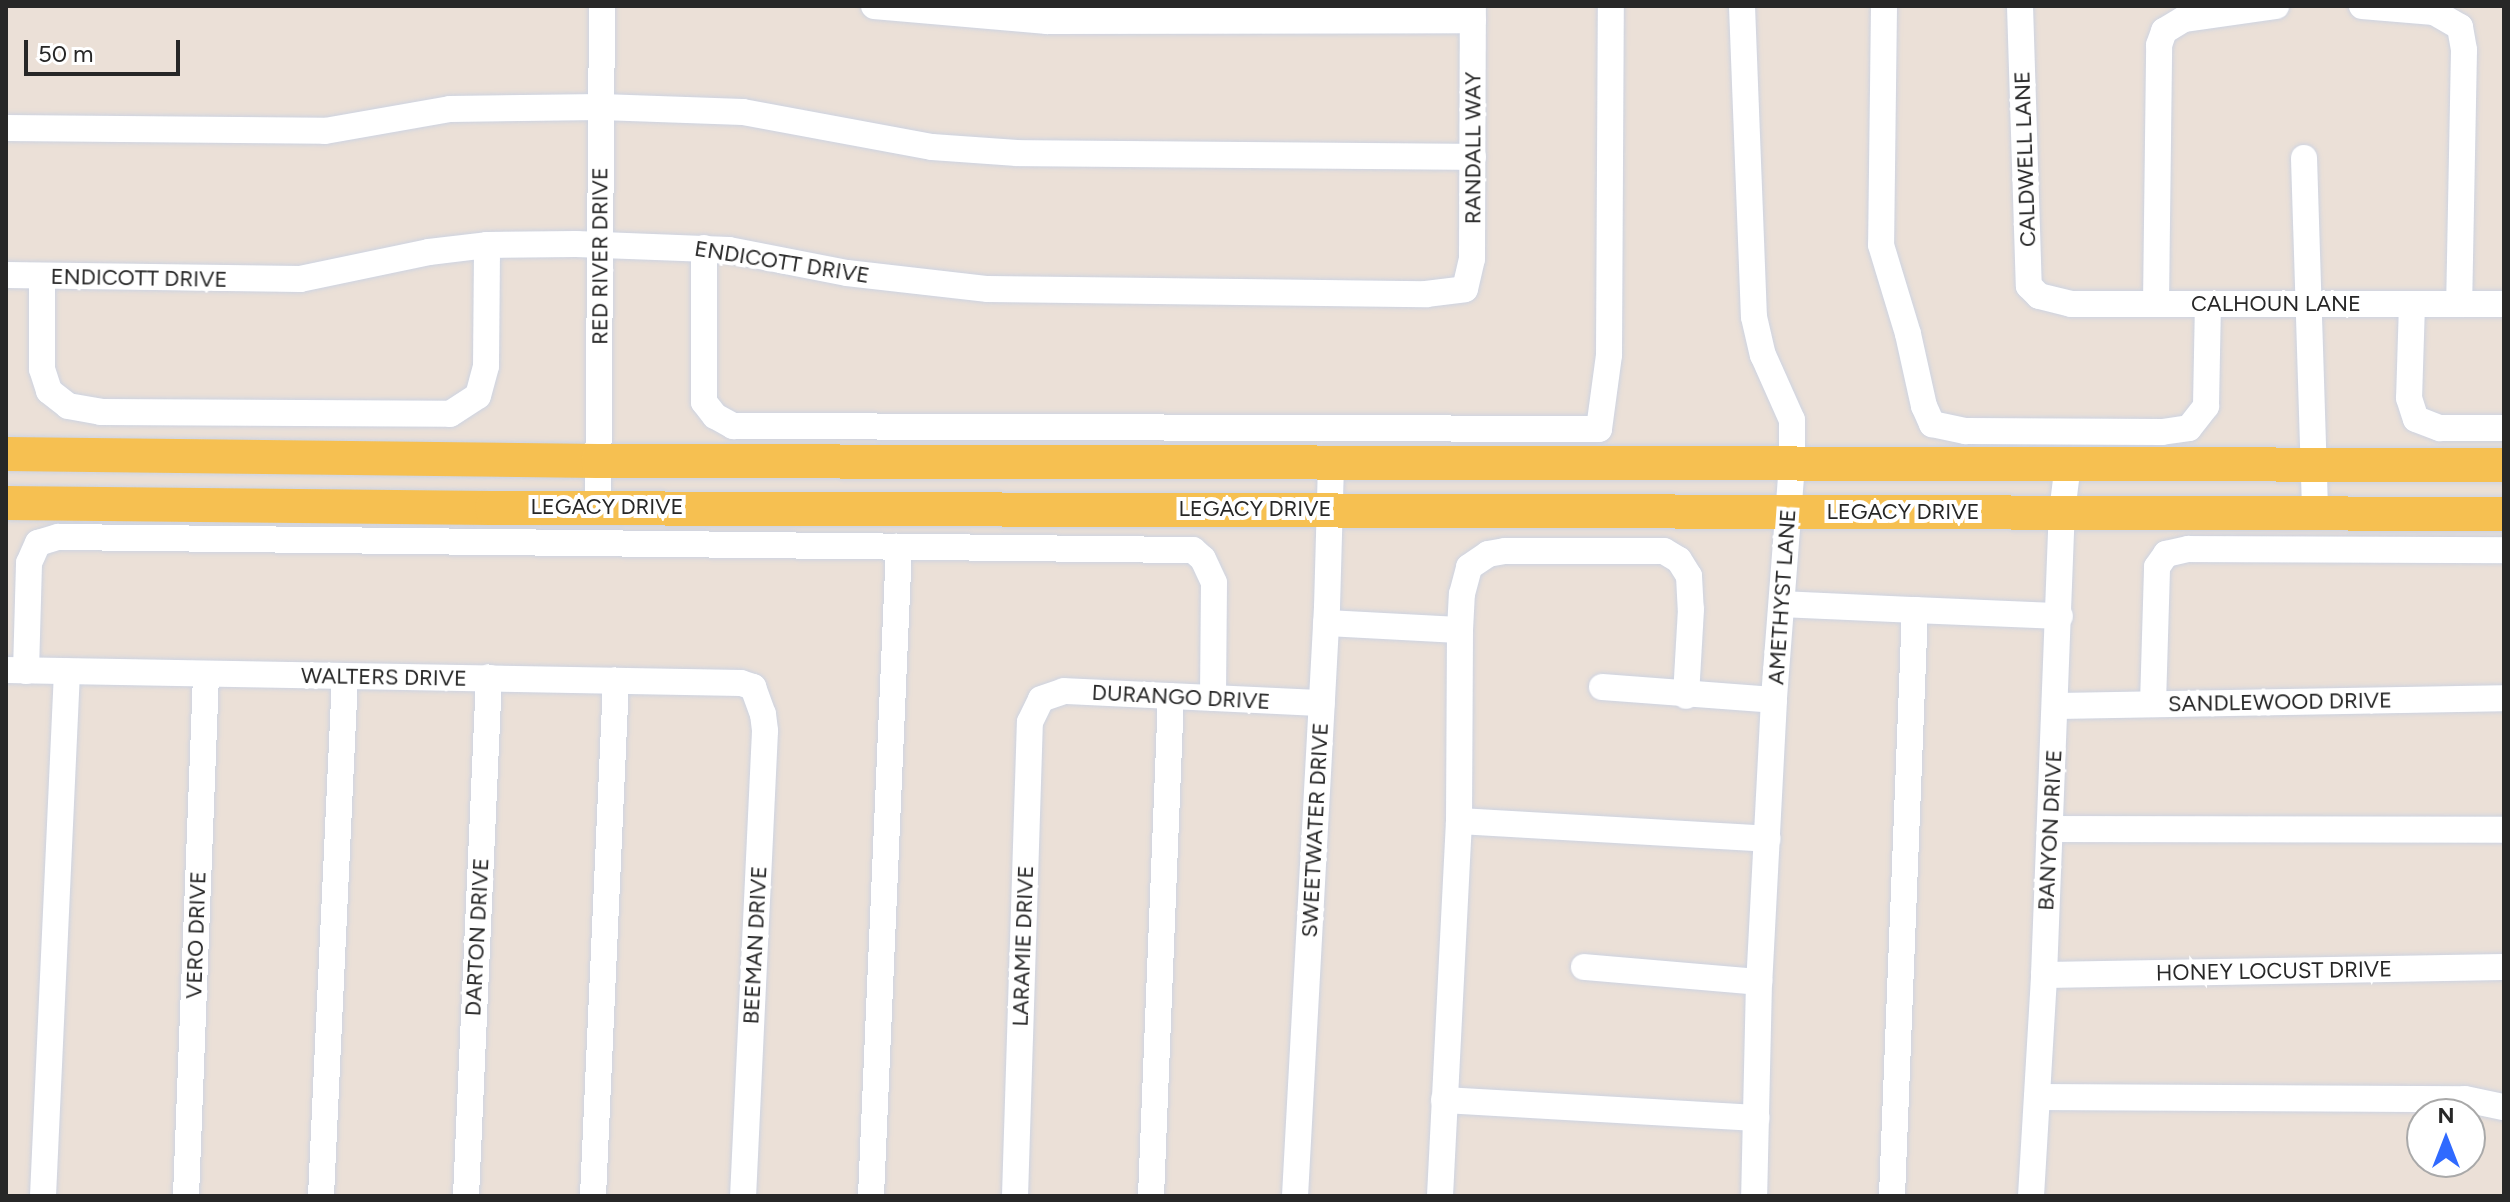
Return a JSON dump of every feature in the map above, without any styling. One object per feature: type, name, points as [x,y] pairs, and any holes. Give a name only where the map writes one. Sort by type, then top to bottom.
[{"type":"main road","name":"LEGACY DRIVE","points":[[6,454],[598,461],[2504,465]]},
{"type":"main road","name":"LEGACY DRIVE","points":[[6,503],[2504,514]]},
{"type":"street","name":"RED RIVER DRIVE","points":[[598,507],[602,6]]},
{"type":"street","points":[[874,6],[1047,21],[1473,13]]},
{"type":"street","points":[[704,248],[704,402],[715,416],[733,426],[1599,429],[1609,355],[1611,6]]},
{"type":"street","name":"AMETHYST LANE","points":[[1742,6],[1754,317],[1763,355],[1792,420],[1792,464],[1786,511],[1759,982],[1754,1196]]},
{"type":"street","points":[[1884,6],[1881,245],[1908,334],[1924,406],[1932,424],[1966,431],[2162,432],[2189,428],[2206,406],[2208,304]]},
{"type":"street","name":"CALDWELL LANE","points":[[2020,6],[2029,286],[2049,301]]},
{"type":"street","points":[[2156,304],[2159,45],[2164,31],[2184,19],[2276,6]]},
{"type":"street","points":[[2362,6],[2434,12],[2460,27],[2464,50],[2459,304]]},
{"type":"street","name":"RANDALL WAY","points":[[1465,289],[1472,259],[1473,13]]},
{"type":"street","points":[[6,128],[325,131],[450,109],[601,107],[743,112],[932,147],[1017,153],[1473,157]]},
{"type":"street","points":[[2304,158],[2315,513]]},
{"type":"street","points":[[42,277],[42,369],[49,391],[68,406],[101,412],[450,414],[478,396],[486,366],[487,245]]},
{"type":"street","name":"ENDICOTT DRIVE","points":[[6,275],[300,279],[429,252],[487,245],[599,245],[704,248],[847,273],[988,289],[1426,294],[1465,289]]},
{"type":"street","name":"CALHOUN LANE","points":[[2049,301],[2071,304],[2504,304]]},
{"type":"street","points":[[2412,304],[2409,398],[2416,419],[2440,428],[2504,428]]},
{"type":"street","name":"SWEETWATER DRIVE","points":[[1295,1196],[1326,623],[1331,464]]},
{"type":"street","name":"BANYON DRIVE","points":[[2031,1196],[2044,975],[2062,512],[2068,464]]},
{"type":"street","points":[[16,670],[29,563],[38,543],[58,537],[1193,550],[1203,559],[1214,583],[1213,698]]},
{"type":"street","points":[[871,1196],[899,547]]},
{"type":"street","points":[[2153,704],[2157,567],[2166,554],[2188,549],[2504,550]]},
{"type":"street","points":[[1440,1196],[1459,821],[1460,630],[1462,594],[1469,567],[1488,554],[1505,551],[1664,551],[1679,560],[1689,576],[1691,609],[1686,696]]},
{"type":"street","points":[[1782,604],[2060,616]]},
{"type":"street","points":[[1892,1196],[1915,610]]},
{"type":"street","points":[[1326,623],[1460,630]]},
{"type":"street","name":"WALTERS DRIVE","points":[[16,670],[741,683],[753,687],[758,695]]},
{"type":"street","points":[[43,1196],[67,672]]},
{"type":"street","name":"VERO DRIVE","points":[[186,1196],[206,675]]},
{"type":"street","points":[[321,1196],[345,677]]},
{"type":"street","name":"DARTON DRIVE","points":[[466,1196],[489,678]]},
{"type":"street","points":[[593,1196],[616,681]]},
{"type":"street","points":[[1602,687],[1686,696],[1774,700]]},
{"type":"street","name":"DURANGO DRIVE","points":[[1041,699],[1064,691],[1322,703]]},
{"type":"street","name":"BEEMAN DRIVE","points":[[743,1196],[765,731],[758,695]]},
{"type":"street","points":[[1151,1196],[1171,696]]},
{"type":"street","name":"SANDLEWOOD DRIVE","points":[[2056,706],[2504,698]]},
{"type":"street","name":"LARAMIE DRIVE","points":[[1015,1196],[1030,722],[1041,699]]},
{"type":"street","points":[[1459,821],[1767,839]]},
{"type":"street","points":[[2050,829],[2504,830]]},
{"type":"street","points":[[1584,967],[1759,982]]},
{"type":"street","name":"HONEY LOCUST DRIVE","points":[[2044,975],[2504,967]]},
{"type":"street","points":[[2037,1097],[2465,1099],[2504,1107]]},
{"type":"street","points":[[1444,1100],[1756,1118]]}]
